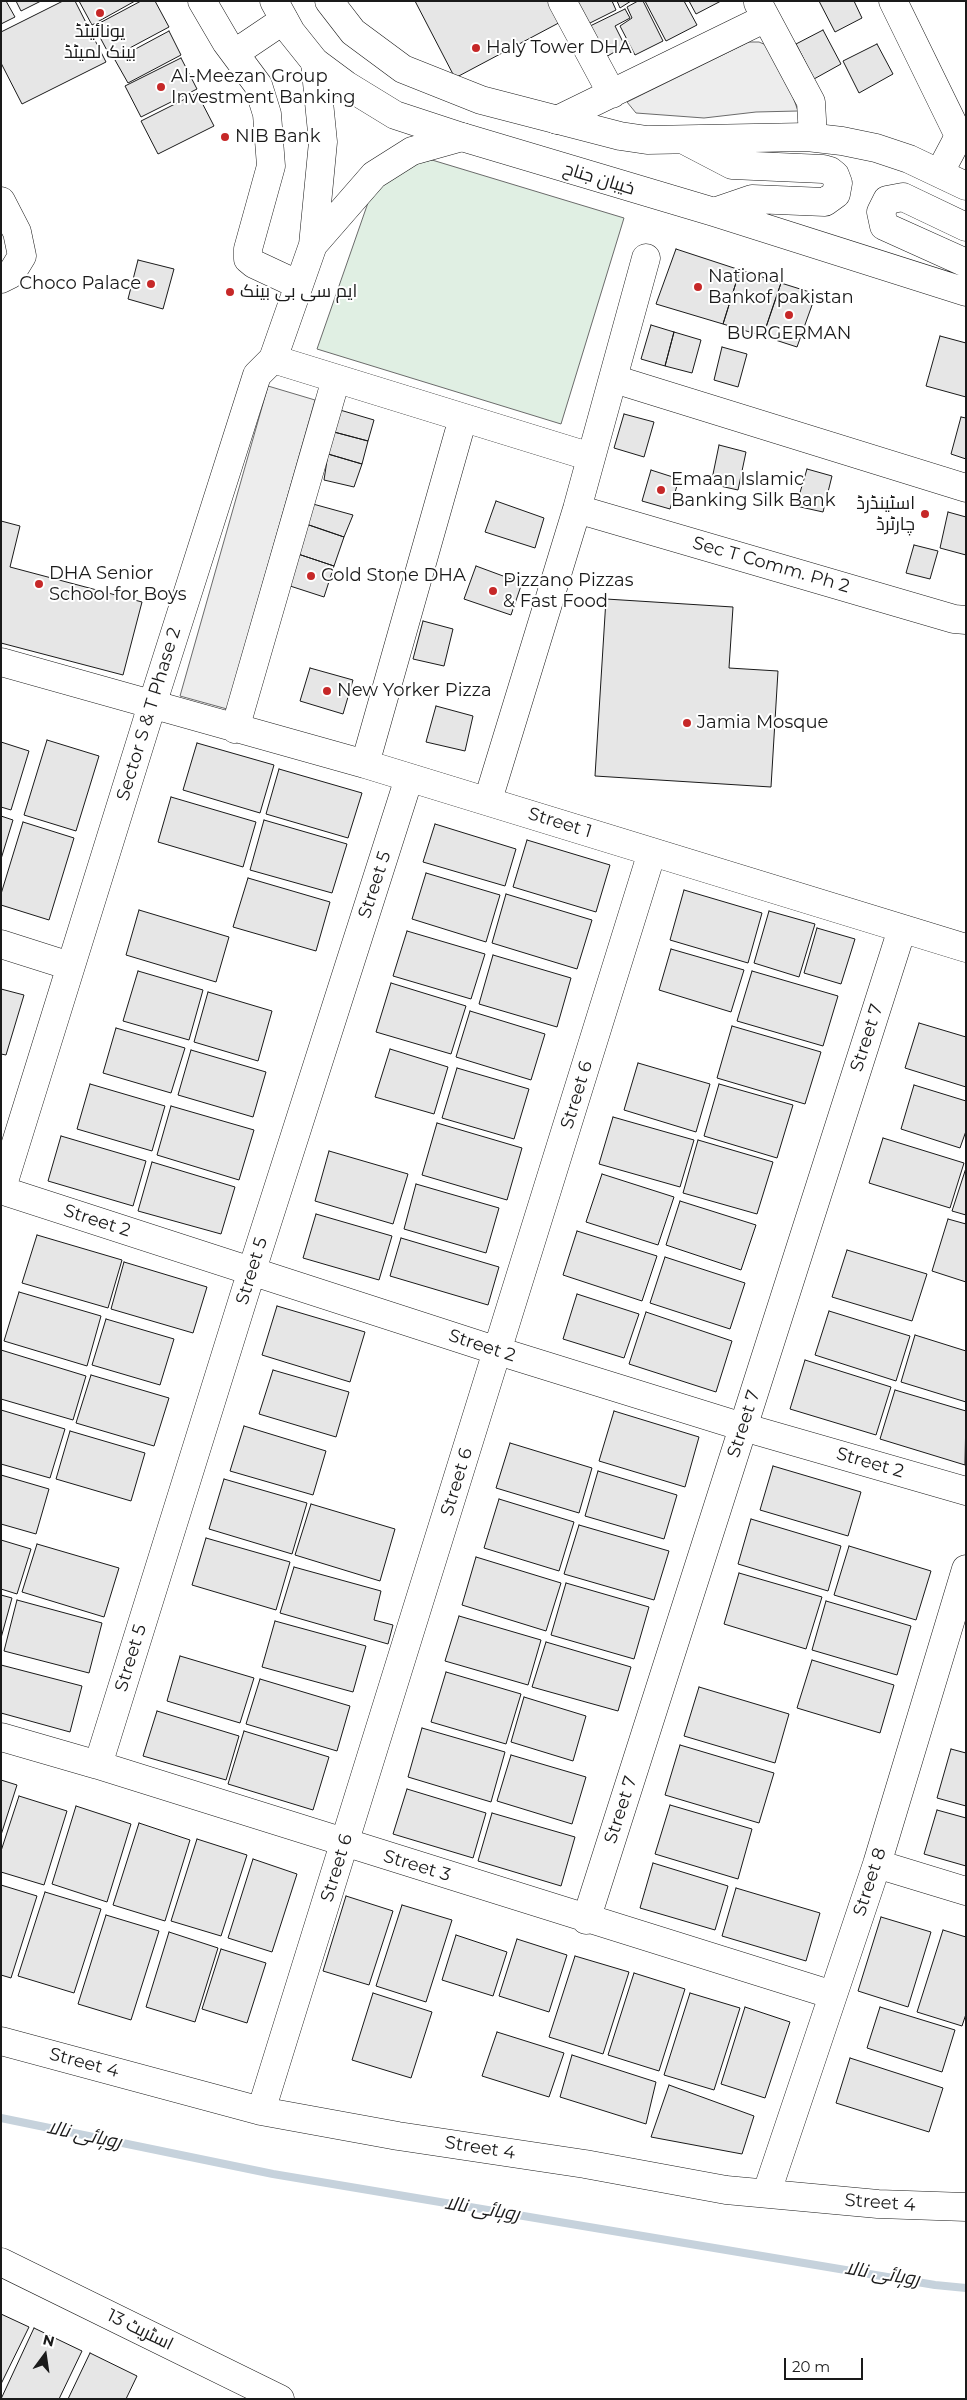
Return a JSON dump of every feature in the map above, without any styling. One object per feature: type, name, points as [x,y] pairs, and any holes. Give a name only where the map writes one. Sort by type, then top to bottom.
[{"type":"street","points":[[202,1],[258,85],[268,114],[271,166],[248,249],[248,259],[254,264],[299,285]]},
{"type":"street","points":[[329,1],[353,32],[403,68],[481,100],[620,136],[647,140],[684,141],[813,137],[876,148],[940,172],[966,186]]},
{"type":"street","points":[[562,1],[612,94]]},
{"type":"street","points":[[893,1],[959,136],[940,172]]},
{"type":"street","points":[[235,53],[279,10]]},
{"type":"street","name":"خیبان جناح","points":[[279,10],[314,62],[346,85],[395,115],[462,138],[714,212],[966,292]]},
{"type":"street","points":[[556,120],[612,94],[762,10],[811,102],[813,137]]},
{"type":"street","name":"Sector S & T Phase 2","points":[[1,1190],[257,375],[273,359],[313,245],[323,142],[314,62]]},
{"type":"street","name":"Sector S & T Phase 2","points":[[313,245],[374,175],[412,151],[462,138]]},
{"type":"street","points":[[684,141],[732,165],[823,169],[830,171],[838,183],[836,194],[825,202],[752,199],[714,212]]},
{"type":"street","points":[[966,227],[903,197],[887,200],[881,212],[884,226],[966,263]]},
{"type":"street","points":[[1,201],[17,232],[22,256],[11,274],[1,279]]},
{"type":"street","points":[[488,800],[577,509],[646,258]]},
{"type":"street","points":[[273,359],[591,457]]},
{"type":"street","points":[[235,729],[336,379]]},
{"type":"street","points":[[614,379],[966,488]]},
{"type":"street","points":[[365,764],[463,418]]},
{"type":"street","name":"Sec T Comm. Ph 2","points":[[577,509],[954,619],[966,620]]},
{"type":"street","name":"Street 1","points":[[1,662],[488,800],[966,948]]},
{"type":"street","name":"Street 5","points":[[98,1765],[252,1270],[409,778]]},
{"type":"street","name":"Street 6","points":[[261,2111],[652,852]]},
{"type":"street","name":"Street 7","points":[[586,1920],[902,929]]},
{"type":"street","points":[[1,944],[70,966]]},
{"type":"street","name":"Street 2","points":[[1,1190],[252,1270],[498,1352],[743,1427],[966,1491]]},
{"type":"street","name":"Street 8","points":[[768,2192],[877,1864],[966,1570]]},
{"type":"street","name":"Street 3","points":[[1,1737],[98,1765],[586,1920],[833,1995]]},
{"type":"street","points":[[877,1864],[966,1891]]},
{"type":"street","name":"Street 4","points":[[1,2041],[261,2111],[398,2136],[585,2164],[726,2190],[768,2192],[878,2204],[966,2207]]},
{"type":"street","name":"اسٹریٹ 13","points":[[1,2262],[280,2399]]},
{"type":"green space","points":[[432,160],[624,218],[561,424],[317,349],[370,197],[404,166]]},
{"type":"shaded area","points":[[749,42],[759,42],[773,48],[780,60],[798,111],[756,112],[704,118],[636,113],[627,102]]},
{"type":"shaded area","points":[[268,386],[315,400],[227,709],[180,696]]},
{"type":"building","points":[[1,1],[6,1],[15,17],[1,24]]},
{"type":"building","points":[[16,1],[41,1],[21,11]]},
{"type":"building","points":[[63,1],[75,1],[106,62],[22,104],[1,63],[1,32]]},
{"type":"building","name":"یونائیٹڈ بینک لمیٹڈ","points":[[79,1],[135,1],[92,25]]},
{"type":"building","points":[[141,1],[155,1],[169,27],[111,58],[94,26]]},
{"type":"building","name":"Haly Tower DHA","points":[[415,1],[559,1],[568,18],[455,78]]},
{"type":"building","points":[[569,1],[612,1],[616,10],[582,27]]},
{"type":"building","points":[[617,1],[631,1],[620,8]]},
{"type":"building","points":[[638,1],[643,1],[663,41],[635,55],[620,26],[632,18],[627,7]]},
{"type":"building","points":[[645,1],[684,1],[697,25],[666,41]]},
{"type":"building","points":[[689,1],[721,1],[696,14]]},
{"type":"building","points":[[819,1],[854,1],[862,18],[835,32]]},
{"type":"building","points":[[625,9],[630,18],[615,26],[625,46],[604,58],[586,28]]},
{"type":"building","points":[[823,30],[841,64],[814,79],[796,44]]},
{"type":"building","points":[[169,31],[181,55],[128,83],[115,60]]},
{"type":"building","points":[[877,44],[893,74],[859,93],[843,61]]},
{"type":"building","name":"Al-Meezan Group Investment Banking","points":[[181,58],[197,89],[141,117],[125,86]]},
{"type":"building","points":[[197,93],[214,126],[158,154],[141,121]]},
{"type":"building","name":"National Bankof pakistan","points":[[676,249],[740,270],[723,324],[656,304]]},
{"type":"building","name":"Choco Palace","points":[[138,260],[174,269],[163,309],[128,299]]},
{"type":"building","points":[[740,270],[781,283],[763,336],[723,324]]},
{"type":"building","name":"BURGERMAN","points":[[781,283],[816,294],[797,347],[763,336]]},
{"type":"building","points":[[651,325],[674,332],[665,366],[641,359]]},
{"type":"building","points":[[674,332],[701,340],[692,373],[665,366]]},
{"type":"building","points":[[940,336],[966,343],[966,397],[926,386]]},
{"type":"building","points":[[722,347],[747,354],[738,387],[714,380]]},
{"type":"building","points":[[340,410],[374,420],[368,441],[334,432]]},
{"type":"building","points":[[624,414],[654,422],[644,457],[614,448]]},
{"type":"building","points":[[961,417],[966,418],[966,459],[951,454]]},
{"type":"building","points":[[334,432],[368,441],[362,464],[328,454]]},
{"type":"building","points":[[719,445],[746,452],[738,490],[711,484]]},
{"type":"building","points":[[328,454],[362,464],[354,487],[324,480]]},
{"type":"building","points":[[807,469],[832,476],[823,512],[796,506]]},
{"type":"building","name":"Emaan Islamic Banking Silk Bank","points":[[651,470],[679,479],[670,509],[642,501]]},
{"type":"building","points":[[496,501],[544,518],[535,548],[485,532]]},
{"type":"building","points":[[313,504],[353,515],[344,537],[306,524]]},
{"type":"building","points":[[948,512],[966,517],[966,555],[940,548]]},
{"type":"building","name":"DHA Senior School for Boys","points":[[1,521],[20,526],[10,567],[142,602],[123,675],[1,643]]},
{"type":"building","points":[[306,524],[344,537],[334,566],[298,554]]},
{"type":"building","points":[[914,545],[938,551],[930,579],[906,573]]},
{"type":"building","name":"Cold Stone DHA","points":[[298,554],[334,566],[324,597],[287,585]]},
{"type":"building","name":"Pizzano Pizzas & Fast Food","points":[[476,566],[522,583],[511,615],[464,599]]},
{"type":"building","name":"Jamia Mosque","points":[[606,599],[733,607],[729,668],[778,671],[771,787],[595,776]]},
{"type":"building","points":[[423,621],[453,629],[444,666],[413,659]]},
{"type":"building","name":"New Yorker Pizza","points":[[310,668],[353,680],[343,714],[300,701]]},
{"type":"building","points":[[436,706],[473,716],[465,751],[426,742]]},
{"type":"building","points":[[47,740],[99,756],[76,831],[24,815]]},
{"type":"building","points":[[1,742],[29,751],[11,810],[1,807]]},
{"type":"building","points":[[197,743],[274,765],[260,813],[183,790]]},
{"type":"building","points":[[279,769],[362,793],[348,838],[266,814]]},
{"type":"building","points":[[171,797],[256,822],[243,867],[158,842]]},
{"type":"building","points":[[1,816],[13,820],[1,859]]},
{"type":"building","points":[[264,820],[347,844],[332,893],[250,870]]},
{"type":"building","points":[[23,822],[74,838],[49,920],[1,905],[1,894]]},
{"type":"building","points":[[435,824],[516,849],[505,886],[423,862]]},
{"type":"building","points":[[527,840],[610,865],[596,912],[513,887]]},
{"type":"building","points":[[426,873],[500,895],[486,942],[412,919]]},
{"type":"building","points":[[248,878],[330,902],[316,951],[233,927]]},
{"type":"building","points":[[684,890],[762,913],[748,963],[670,940]]},
{"type":"building","points":[[506,894],[592,920],[577,969],[492,943]]},
{"type":"building","points":[[139,910],[229,937],[216,982],[126,955]]},
{"type":"building","points":[[769,911],[815,924],[799,977],[754,963]]},
{"type":"building","points":[[817,928],[855,939],[841,984],[804,973]]},
{"type":"building","points":[[407,931],[485,954],[471,999],[393,976]]},
{"type":"building","points":[[671,949],[744,970],[731,1012],[659,990]]},
{"type":"building","points":[[493,955],[571,978],[557,1027],[479,1004]]},
{"type":"building","points":[[138,971],[203,990],[189,1040],[123,1021]]},
{"type":"building","points":[[752,971],[838,996],[823,1046],[737,1021]]},
{"type":"building","points":[[391,983],[466,1006],[451,1054],[376,1032]]},
{"type":"building","points":[[1,989],[24,995],[6,1055],[1,1054]]},
{"type":"building","points":[[208,992],[272,1011],[258,1061],[194,1042]]},
{"type":"building","points":[[470,1011],[545,1034],[531,1080],[456,1057]]},
{"type":"building","points":[[919,1023],[966,1037],[966,1087],[905,1068]]},
{"type":"building","points":[[732,1026],[821,1052],[805,1104],[717,1078]]},
{"type":"building","points":[[116,1028],[185,1048],[171,1093],[103,1073]]},
{"type":"building","points":[[390,1049],[448,1067],[434,1114],[375,1097]]},
{"type":"building","points":[[191,1050],[266,1072],[253,1117],[178,1095]]},
{"type":"building","points":[[638,1063],[710,1084],[696,1132],[624,1110]]},
{"type":"building","points":[[457,1068],[529,1089],[514,1139],[442,1118]]},
{"type":"building","points":[[90,1084],[165,1106],[152,1151],[77,1129]]},
{"type":"building","points":[[719,1084],[793,1105],[777,1158],[704,1136]]},
{"type":"building","points":[[914,1085],[966,1101],[966,1131],[960,1148],[901,1129]]},
{"type":"building","points":[[171,1106],[254,1130],[239,1180],[157,1155]]},
{"type":"building","points":[[613,1117],[694,1140],[680,1187],[599,1164]]},
{"type":"building","points":[[437,1123],[522,1148],[507,1200],[422,1175]]},
{"type":"building","points":[[61,1136],[146,1161],[133,1206],[48,1181]]},
{"type":"building","points":[[883,1138],[964,1163],[950,1208],[869,1183]]},
{"type":"building","points":[[698,1140],[773,1162],[757,1214],[683,1193]]},
{"type":"building","points":[[329,1151],[408,1174],[393,1224],[315,1201]]},
{"type":"building","points":[[152,1162],[235,1187],[221,1234],[138,1211]]},
{"type":"building","points":[[966,1168],[966,1215],[952,1211]]},
{"type":"building","points":[[602,1174],[674,1197],[658,1245],[586,1222]]},
{"type":"building","points":[[416,1184],[499,1208],[486,1253],[404,1229]]},
{"type":"building","points":[[680,1201],[756,1225],[741,1270],[666,1245]]},
{"type":"building","points":[[316,1214],[392,1236],[379,1280],[303,1258]]},
{"type":"building","points":[[948,1219],[966,1224],[966,1282],[932,1271]]},
{"type":"building","points":[[577,1231],[657,1256],[642,1301],[563,1275]]},
{"type":"building","points":[[37,1235],[122,1260],[108,1308],[22,1283]]},
{"type":"building","points":[[401,1238],[499,1267],[488,1305],[390,1276]]},
{"type":"building","points":[[847,1250],[927,1274],[912,1321],[832,1297]]},
{"type":"building","points":[[665,1257],[745,1283],[730,1329],[650,1303]]},
{"type":"building","points":[[124,1262],[207,1287],[193,1333],[111,1309]]},
{"type":"building","points":[[19,1292],[101,1316],[87,1366],[4,1341]]},
{"type":"building","points":[[577,1294],[639,1314],[624,1358],[563,1339]]},
{"type":"building","points":[[277,1306],[365,1332],[350,1382],[262,1355]]},
{"type":"building","points":[[829,1311],[910,1336],[896,1381],[815,1355]]},
{"type":"building","points":[[646,1312],[732,1341],[716,1392],[629,1364]]},
{"type":"building","points":[[106,1319],[174,1339],[160,1385],[92,1365]]},
{"type":"building","points":[[915,1335],[966,1351],[966,1402],[901,1382]]},
{"type":"building","points":[[1,1350],[86,1376],[73,1420],[1,1399]]},
{"type":"building","points":[[805,1360],[891,1387],[876,1435],[790,1409]]},
{"type":"building","points":[[273,1370],[349,1392],[336,1437],[259,1414]]},
{"type":"building","points":[[91,1375],[169,1398],[154,1446],[76,1423]]},
{"type":"building","points":[[895,1390],[966,1411],[965,1465],[880,1439]]},
{"type":"building","points":[[1,1410],[65,1429],[50,1478],[1,1464]]},
{"type":"building","points":[[614,1411],[699,1437],[685,1487],[599,1461]]},
{"type":"building","points":[[244,1426],[326,1451],[313,1495],[230,1471]]},
{"type":"building","points":[[70,1431],[145,1453],[131,1501],[56,1479]]},
{"type":"building","points":[[510,1443],[592,1468],[579,1513],[496,1488]]},
{"type":"building","points":[[773,1466],[861,1492],[848,1536],[760,1510]]},
{"type":"building","points":[[598,1471],[677,1495],[664,1539],[585,1516]]},
{"type":"building","points":[[1,1475],[49,1489],[36,1534],[1,1524]]},
{"type":"building","points":[[224,1479],[307,1503],[292,1554],[209,1529]]},
{"type":"building","points":[[499,1499],[574,1522],[559,1571],[484,1548]]},
{"type":"building","points":[[311,1504],[395,1529],[380,1581],[295,1555]]},
{"type":"building","points":[[751,1519],[841,1546],[828,1591],[738,1564]]},
{"type":"building","points":[[579,1525],[669,1551],[654,1600],[564,1574]]},
{"type":"building","points":[[206,1538],[290,1562],[276,1610],[192,1585]]},
{"type":"building","points":[[1,1540],[31,1549],[17,1594],[1,1589]]},
{"type":"building","points":[[37,1544],[119,1568],[104,1617],[22,1592]]},
{"type":"building","points":[[849,1546],[931,1571],[916,1620],[834,1595]]},
{"type":"building","points":[[476,1557],[561,1583],[546,1631],[462,1605]]},
{"type":"building","points":[[294,1567],[381,1591],[374,1620],[393,1625],[388,1644],[280,1613]]},
{"type":"building","points":[[739,1573],[822,1597],[806,1649],[724,1624]]},
{"type":"building","points":[[566,1583],[649,1607],[634,1659],[551,1635]]},
{"type":"building","points":[[1,1595],[12,1598],[1,1638]]},
{"type":"building","points":[[17,1600],[102,1623],[89,1673],[4,1651]]},
{"type":"building","points":[[826,1601],[911,1626],[897,1675],[812,1650]]},
{"type":"building","points":[[459,1616],[541,1640],[528,1685],[445,1661]]},
{"type":"building","points":[[275,1621],[366,1646],[353,1692],[262,1667]]},
{"type":"building","points":[[546,1642],[631,1667],[618,1711],[532,1687]]},
{"type":"building","points":[[180,1656],[254,1678],[240,1723],[167,1701]]},
{"type":"building","points":[[812,1660],[894,1685],[880,1733],[797,1708]]},
{"type":"building","points":[[1,1665],[82,1686],[70,1732],[1,1713]]},
{"type":"building","points":[[446,1672],[521,1694],[506,1744],[431,1722]]},
{"type":"building","points":[[260,1679],[350,1706],[337,1751],[246,1724]]},
{"type":"building","points":[[699,1687],[789,1714],[775,1763],[684,1736]]},
{"type":"building","points":[[524,1697],[586,1716],[573,1761],[511,1742]]},
{"type":"building","points":[[157,1711],[239,1736],[226,1780],[143,1756]]},
{"type":"building","points":[[422,1728],[505,1752],[491,1802],[408,1777]]},
{"type":"building","points":[[244,1731],[329,1757],[313,1810],[228,1784]]},
{"type":"building","points":[[680,1745],[774,1773],[759,1823],[665,1795]]},
{"type":"building","points":[[951,1749],[966,1753],[966,1806],[937,1798]]},
{"type":"building","points":[[511,1755],[586,1777],[572,1824],[497,1801]]},
{"type":"building","points":[[1,1780],[17,1785],[1,1835]]},
{"type":"building","points":[[407,1789],[486,1813],[473,1858],[393,1834]]},
{"type":"building","points":[[19,1796],[67,1811],[44,1885],[1,1872],[1,1851]]},
{"type":"building","points":[[670,1805],[752,1829],[738,1879],[655,1854]]},
{"type":"building","points":[[76,1806],[131,1824],[107,1902],[52,1884]]},
{"type":"building","points":[[937,1810],[966,1818],[966,1866],[924,1854]]},
{"type":"building","points":[[492,1813],[575,1837],[561,1886],[478,1861]]},
{"type":"building","points":[[139,1823],[190,1840],[165,1921],[113,1905]]},
{"type":"building","points":[[197,1839],[247,1855],[221,1936],[171,1921]]},
{"type":"building","points":[[253,1859],[297,1874],[272,1952],[228,1938]]},
{"type":"building","points":[[653,1863],[728,1886],[715,1930],[640,1908]]},
{"type":"building","points":[[1,1885],[37,1896],[11,1978],[1,1975]]},
{"type":"building","points":[[736,1888],[820,1913],[806,1961],[722,1936]]},
{"type":"building","points":[[45,1892],[101,1909],[74,1993],[18,1976]]},
{"type":"building","points":[[346,1896],[393,1911],[369,1985],[323,1971]]},
{"type":"building","points":[[402,1905],[452,1920],[426,2002],[376,1986]]},
{"type":"building","points":[[106,1915],[159,1931],[131,2020],[78,2004]]},
{"type":"building","points":[[881,1917],[931,1932],[908,2007],[858,1991]]},
{"type":"building","points":[[943,1930],[966,1937],[966,2014],[962,2026],[917,2012]]},
{"type":"building","points":[[169,1932],[218,1948],[195,2022],[146,2007]]},
{"type":"building","points":[[456,1935],[507,1952],[493,1996],[442,1980]]},
{"type":"building","points":[[517,1939],[567,1955],[549,2012],[499,1996]]},
{"type":"building","points":[[221,1949],[266,1963],[247,2023],[202,2009]]},
{"type":"building","points":[[575,1956],[629,1972],[603,2054],[549,2037]]},
{"type":"building","points":[[634,1973],[685,1989],[659,2071],[608,2055]]},
{"type":"building","points":[[373,1993],[432,2012],[411,2078],[352,2060]]},
{"type":"building","points":[[690,1993],[740,2008],[714,2090],[664,2075]]},
{"type":"building","points":[[745,2007],[790,2022],[765,2098],[721,2084]]},
{"type":"building","points":[[880,2007],[955,2030],[942,2072],[867,2048]]},
{"type":"building","points":[[497,2032],[564,2053],[549,2097],[482,2076]]},
{"type":"building","points":[[572,2055],[656,2082],[646,2124],[560,2097]]},
{"type":"building","points":[[850,2058],[943,2088],[929,2132],[836,2103]]},
{"type":"building","points":[[669,2085],[754,2116],[742,2154],[651,2137]]},
{"type":"building","points":[[1,2314],[29,2327],[1,2384]]},
{"type":"building","points":[[34,2328],[82,2351],[59,2399],[1,2399]]},
{"type":"building","points":[[90,2353],[137,2376],[126,2399],[68,2399]]},
{"type":"waterway","name":"روہائی نالا","points":[[1,2118],[273,2174],[935,2285],[966,2288]]},
{"type":"place","name":"یونائیٹڈ بینک لمیٹڈ","points":[[100,13]]},
{"type":"place","name":"Haly Tower DHA","points":[[476,48]]},
{"type":"place","name":"Al-Meezan Group Investment Banking","points":[[161,87]]},
{"type":"place","name":"NIB Bank","points":[[225,137]]},
{"type":"place","name":"Choco Palace","points":[[151,284]]},
{"type":"place","name":"National Bankof pakistan","points":[[698,287]]},
{"type":"place","name":"ایم سی بی بینک","points":[[230,292]]},
{"type":"place","name":"BURGERMAN","points":[[789,315]]},
{"type":"place","name":"Emaan Islamic Banking Silk Bank","points":[[661,490]]},
{"type":"place","name":"اسٹینڈرڈ چارٹرڈ","points":[[925,514]]},
{"type":"place","name":"Cold Stone DHA","points":[[311,576]]},
{"type":"place","name":"DHA Senior School for Boys","points":[[39,584]]},
{"type":"place","name":"Pizzano Pizzas & Fast Food","points":[[493,591]]},
{"type":"place","name":"New Yorker Pizza","points":[[327,691]]},
{"type":"place","name":"Jamia Mosque","points":[[687,723]]}]
